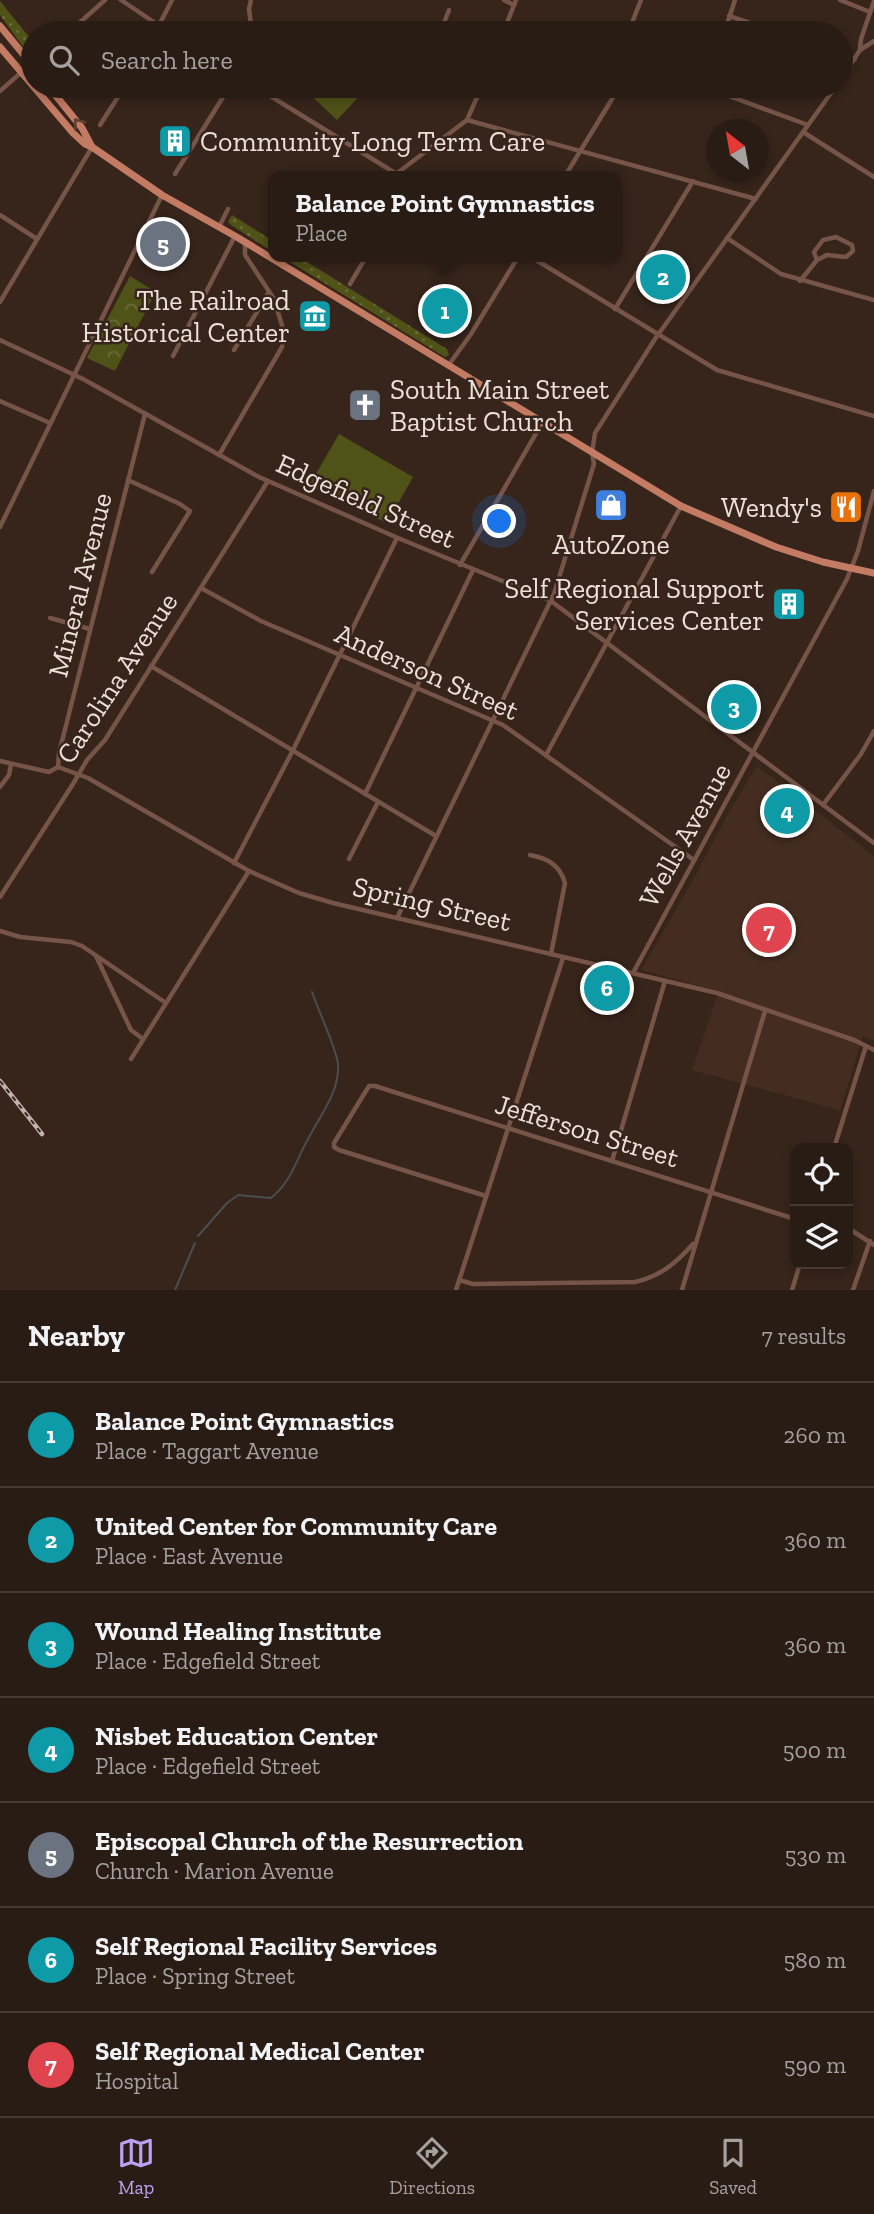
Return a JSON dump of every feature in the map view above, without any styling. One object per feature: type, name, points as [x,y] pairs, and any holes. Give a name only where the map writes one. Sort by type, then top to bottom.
[{"type":"main road","points":[[0,26],[21,55]]},
{"type":"main road","points":[[0,47],[21,61]]},
{"type":"main road","points":[[50,98],[73,133],[85,144],[162,195],[268,256]]},
{"type":"main road","points":[[58,98],[82,128],[92,147]]},
{"type":"main road","points":[[277,262],[681,506],[776,547],[874,573]]},
{"type":"street","points":[[81,21],[105,0]]},
{"type":"street","points":[[121,0],[152,21]]},
{"type":"street","points":[[162,21],[172,0]]},
{"type":"street","points":[[250,21],[251,0]]},
{"type":"street","points":[[504,0],[515,2],[508,21]]},
{"type":"street","points":[[633,21],[641,0]]},
{"type":"street","points":[[728,21],[735,0]]},
{"type":"street","points":[[839,0],[870,12]]},
{"type":"street","points":[[853,62],[860,50],[874,1]]},
{"type":"street","points":[[445,21],[449,10]]},
{"type":"street","points":[[729,16],[744,21]]},
{"type":"street","points":[[860,50],[874,40]]},
{"type":"street","points":[[0,91],[21,73]]},
{"type":"street","points":[[100,125],[117,98]]},
{"type":"street","points":[[175,174],[222,98]]},
{"type":"street","points":[[273,98],[392,171]]},
{"type":"street","points":[[403,171],[467,120],[475,98]]},
{"type":"street","points":[[568,171],[613,98]]},
{"type":"street","points":[[736,98],[808,125]]},
{"type":"street","points":[[397,918],[551,601],[594,464],[592,453],[595,433],[658,335],[827,98]]},
{"type":"street","points":[[467,120],[755,199]]},
{"type":"street","points":[[803,132],[874,177]]},
{"type":"street","points":[[0,302],[92,147]]},
{"type":"street","points":[[615,309],[693,181]]},
{"type":"street","points":[[0,527],[162,195]]},
{"type":"street","points":[[219,227],[228,209]]},
{"type":"street","points":[[0,215],[37,239]]},
{"type":"street","points":[[173,356],[235,236]]},
{"type":"street","points":[[800,281],[817,260],[827,255],[846,257],[853,250],[852,245],[842,239],[830,237],[818,244],[814,252],[817,260]]},
{"type":"street","points":[[727,238],[770,268],[800,281],[874,300]]},
{"type":"street","points":[[219,455],[284,344],[284,332],[269,291],[245,255],[245,242]]},
{"type":"street","points":[[350,284],[363,262]]},
{"type":"street","points":[[448,367],[514,262]]},
{"type":"street","points":[[539,262],[726,374],[874,416]]},
{"type":"street","points":[[234,350],[269,291]]},
{"type":"street","name":"Edgefield Street","points":[[0,340],[74,374],[268,481],[460,565],[551,601],[874,843]]},
{"type":"street","points":[[0,401],[50,423]]},
{"type":"street","name":"Mineral Avenue","points":[[58,767],[59,753],[145,414]]},
{"type":"street","points":[[460,565],[542,423]]},
{"type":"street","points":[[128,480],[190,511],[152,572]]},
{"type":"street","name":"Carolina Avenue","points":[[0,897],[87,760],[105,740],[268,481]]},
{"type":"street","name":"Wells Avenue","points":[[633,974],[847,579],[874,491]]},
{"type":"street","points":[[546,755],[681,506]]},
{"type":"street","points":[[234,863],[398,538]]},
{"type":"street","points":[[365,794],[473,570]]},
{"type":"street","name":"Anderson Street","points":[[201,587],[261,621],[508,728],[694,860]]},
{"type":"street","points":[[50,618],[90,629]]},
{"type":"street","points":[[151,666],[436,836]]},
{"type":"street","points":[[822,805],[874,731]]},
{"type":"street","name":"Spring Street","points":[[0,761],[49,772],[58,767],[78,774],[249,871],[306,895],[717,993],[874,1050]]},
{"type":"street","points":[[0,787],[9,775],[11,764]]},
{"type":"street","points":[[349,859],[378,802]]},
{"type":"street","points":[[530,855],[552,863],[562,874],[565,883],[551,954]]},
{"type":"street","points":[[131,1059],[249,871]]},
{"type":"street","points":[[0,931],[31,939],[75,943],[166,1003]]},
{"type":"street","points":[[96,955],[131,1030],[143,1039]]},
{"type":"street","points":[[456,1290],[563,957]]},
{"type":"street","points":[[612,1161],[665,981]]},
{"type":"street","points":[[682,1290],[765,1011]]},
{"type":"street","points":[[836,1143],[866,1046]]},
{"type":"street","name":"Jefferson Street","points":[[486,1196],[334,1147],[371,1085],[790,1217]]},
{"type":"street","points":[[853,1231],[872,1243],[853,1290]]},
{"type":"street","points":[[459,1280],[473,1284],[635,1282],[667,1270],[695,1243]]},
{"type":"street","points":[[792,1290],[798,1269]]},
{"type":"shaded area","points":[[757,766],[874,856],[874,1041],[863,1036],[840,1110],[692,1070],[719,991],[641,970]]},
{"type":"green space","points":[[0,1],[21,27],[21,44],[0,15]]},
{"type":"green space","points":[[314,98],[358,98],[337,120]]},
{"type":"green space","points":[[232,215],[268,238],[268,249],[231,225],[228,222]]},
{"type":"green space","points":[[290,262],[307,262],[447,349],[449,355],[445,357]]},
{"type":"green space","points":[[130,276],[154,291],[115,371],[87,358]]},
{"type":"green space","points":[[339,434],[413,477],[387,523],[309,486]]},
{"type":"waterway","points":[[198,1236],[227,1203],[238,1195],[271,1198],[278,1191],[289,1177],[328,1103],[338,1074],[337,1057],[312,992]]},
{"type":"waterway","points":[[175,1290],[195,1243]]},
{"type":"railway","points":[[0,1081],[42,1134]]},
{"type":"place","name":"Community Long Term Care","points":[[175,141]]},
{"type":"place","name":"Episcopal Church of the Resurrection","points":[[163,244]]},
{"type":"place","name":"United Center for Community Care","points":[[663,277]]},
{"type":"place","name":"Balance Point Gymnastics","points":[[445,311]]},
{"type":"place","name":"The Railroad Historical Center","points":[[315,316]]},
{"type":"place","name":"South Main Street Baptist Church","points":[[365,405]]},
{"type":"place","name":"AutoZone","points":[[611,505]]},
{"type":"place","name":"Wendy's","points":[[846,507]]},
{"type":"place","name":"Self Regional Support Services Center","points":[[789,604]]},
{"type":"place","name":"Wound Healing Institute","points":[[734,707]]},
{"type":"place","name":"Nisbet Education Center","points":[[787,811]]},
{"type":"place","name":"Self Regional Medical Center","points":[[769,930]]},
{"type":"place","name":"Self Regional Facility Services","points":[[607,988]]}]
